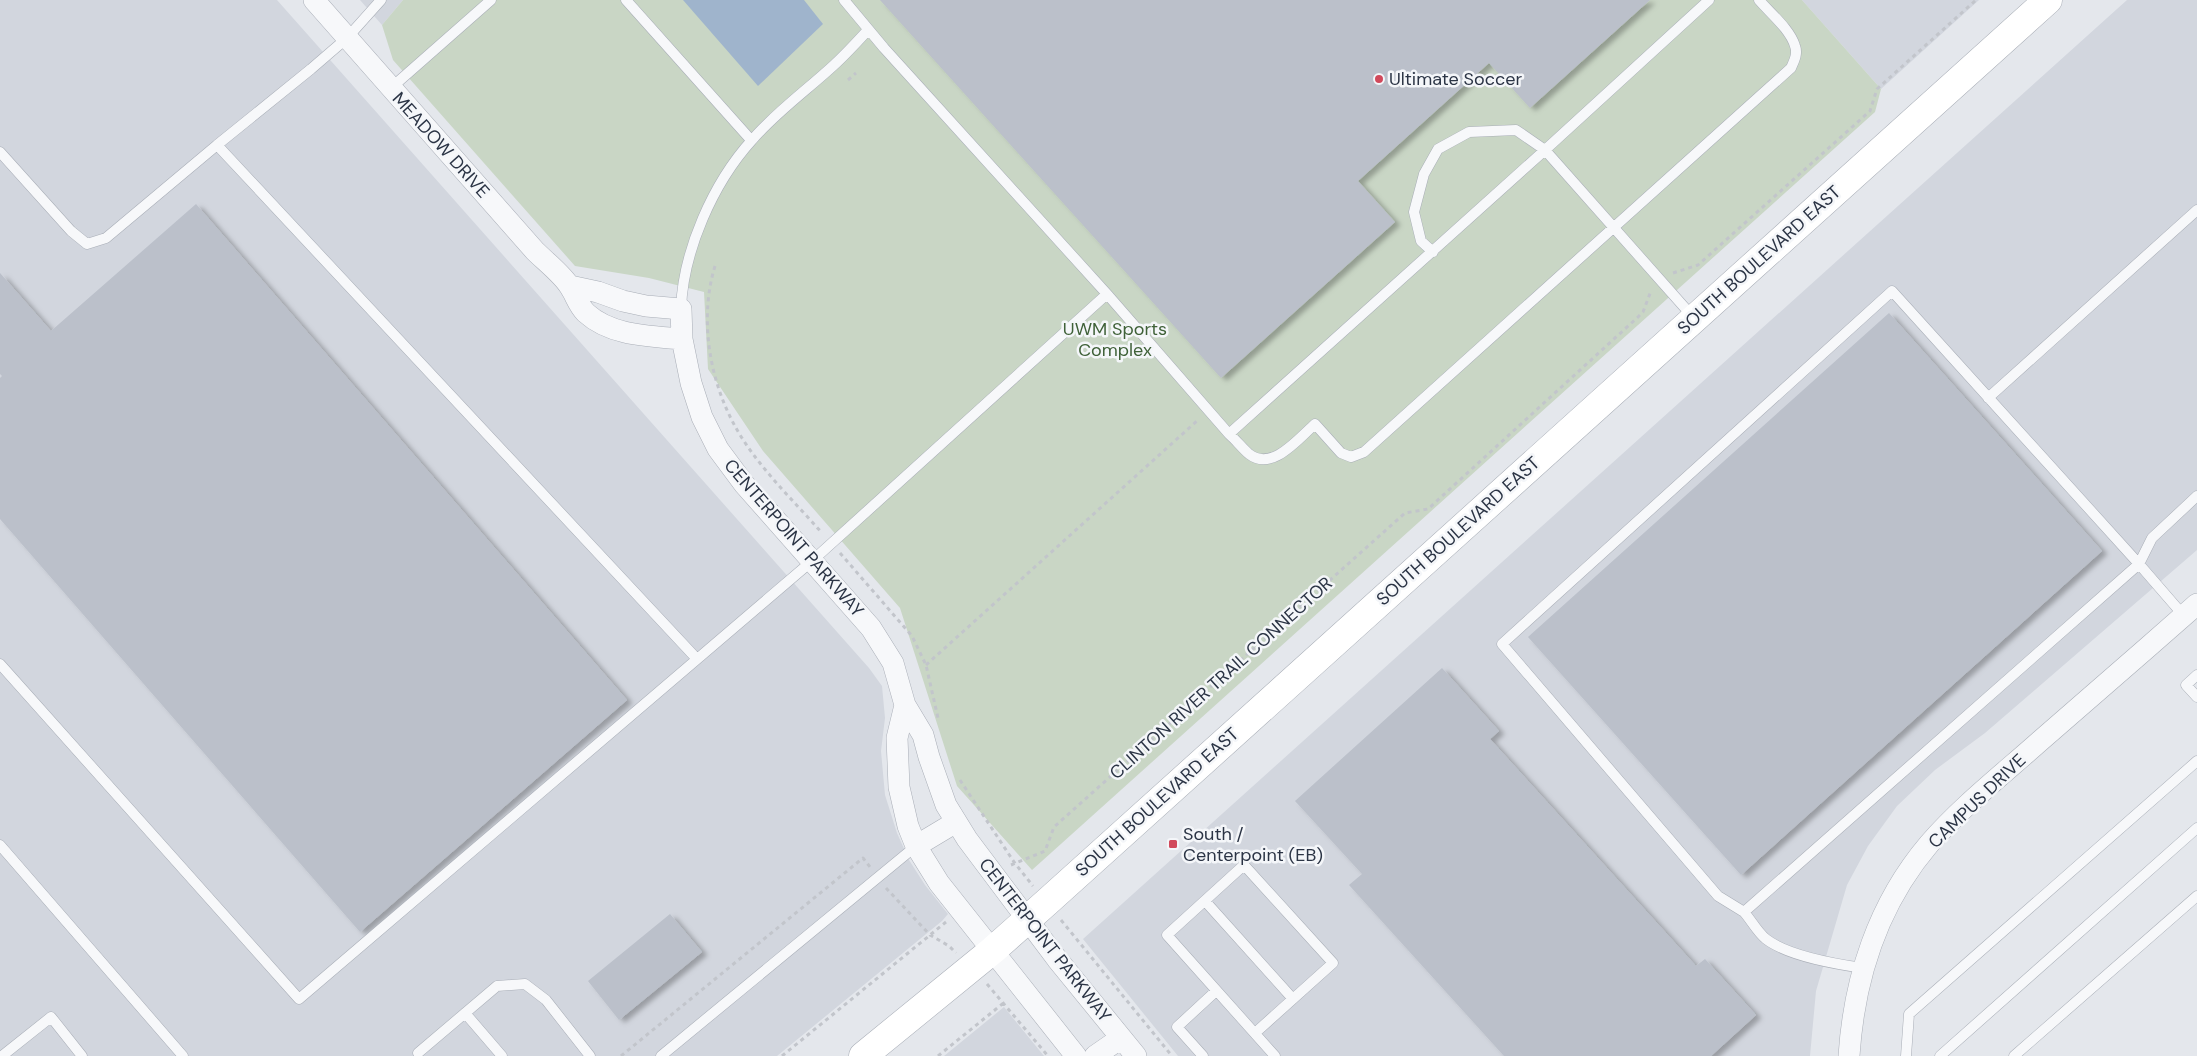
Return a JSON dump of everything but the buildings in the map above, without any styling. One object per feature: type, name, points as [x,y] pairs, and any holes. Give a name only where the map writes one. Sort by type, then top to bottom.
[{"type":"street","name":"MEADOW DRIVE","points":[[314,0],[535,251],[570,286],[580,306],[598,322],[628,332],[682,339]]},
{"type":"street","name":"SOUTH BOULEVARD EAST","points":[[863,1056],[993,950],[2048,0]]},
{"type":"street","points":[[570,286],[646,306],[681,309]]},
{"type":"street","name":"CENTERPOINT PARKWAY","points":[[681,309],[682,339],[696,401],[718,449],[744,484],[882,643],[897,674],[905,705],[923,735],[946,805],[956,822],[1026,919],[1136,1056]]},
{"type":"street","name":"CAMPUS DRIVE","points":[[1849,1056],[1854,1003],[1862,968],[1874,936],[1889,904],[1929,845],[1979,795],[2190,610]]},
{"type":"street","name":"CENTERPOINT PARKWAY","points":[[905,705],[898,738],[899,787],[906,821],[916,846],[935,877],[1076,1056]]},
{"type":"street","points":[[916,846],[956,822]]},
{"type":"street","points":[[1096,1056],[1121,1038]]},
{"type":"lane","points":[[0,152],[71,231],[87,244],[106,238],[347,38],[381,0]]},
{"type":"lane","points":[[391,88],[491,0]]},
{"type":"lane","points":[[626,0],[751,140]]},
{"type":"lane","points":[[844,0],[868,30],[1107,294],[1230,434],[1250,454],[1263,460],[1278,456],[1315,424],[1341,453],[1352,457],[1364,452],[1790,68],[1796,57],[1796,47],[1789,35],[1759,0]]},
{"type":"lane","points":[[1230,434],[1709,0]]},
{"type":"lane","points":[[681,309],[682,289],[693,243],[705,214],[736,160],[751,140],[835,65],[868,30]]},
{"type":"lane","points":[[1433,252],[1421,240],[1414,212],[1424,174],[1438,149],[1469,132],[1516,130],[1545,150],[1694,318]]},
{"type":"lane","points":[[217,145],[697,660]]},
{"type":"lane","points":[[1988,398],[2197,210]]},
{"type":"lane","points":[[1862,968],[1828,962],[1783,948],[1765,939],[1744,912],[1718,896],[1502,644],[1892,291],[2139,564],[2190,610]]},
{"type":"lane","points":[[0,664],[299,999],[812,561],[1107,294]]},
{"type":"lane","points":[[1744,912],[2139,564],[2152,538],[2197,496]]},
{"type":"lane","points":[[2197,675],[2186,685],[2197,697]]},
{"type":"lane","points":[[1906,1056],[1909,1014],[2197,761]]},
{"type":"lane","points":[[1940,1056],[2197,828]]},
{"type":"lane","points":[[0,845],[183,1056]]},
{"type":"lane","points":[[661,1056],[916,846]]},
{"type":"lane","points":[[1255,1034],[1334,963],[1244,865],[1167,936],[1216,991],[1255,1034],[1275,1056]]},
{"type":"lane","points":[[2014,1056],[2197,896]]},
{"type":"lane","points":[[1205,900],[1293,999]]},
{"type":"lane","points":[[417,1055],[497,986],[525,984],[546,1000],[590,1056]]},
{"type":"lane","points":[[1202,1056],[1177,1027],[1216,991]]},
{"type":"lane","points":[[465,1013],[502,1056]]},
{"type":"lane","points":[[2,1056],[51,1017],[82,1056]]},
{"type":"path","points":[[1671,274],[1698,265],[1863,118],[1870,111],[1877,89],[1976,0]]},
{"type":"path","points":[[848,80],[856,73]]},
{"type":"path","points":[[715,266],[710,281],[707,319],[711,358],[718,388],[736,427],[758,460],[822,534]]},
{"type":"path","name":"CLINTON RIVER TRAIL CONNECTOR","points":[[997,877],[1014,862],[1045,852],[1054,827],[1405,513],[1428,509],[1638,317],[1643,312],[1651,291]]},
{"type":"path","points":[[926,665],[1202,417]]},
{"type":"path","points":[[839,552],[912,636],[926,665],[938,721]]},
{"type":"path","points":[[957,773],[988,826],[1025,876]]},
{"type":"path","points":[[621,1056],[863,858],[871,869]]},
{"type":"path","points":[[887,888],[930,935],[949,946]]},
{"type":"path","points":[[782,1056],[960,909]]},
{"type":"path","points":[[1065,925],[1172,1056]]},
{"type":"path","points":[[1057,959],[1078,941]]},
{"type":"path","points":[[938,1056],[1023,988]]},
{"type":"path","points":[[998,997],[1048,1056]]},
{"type":"shaded area","points":[[0,0],[277,0],[869,668],[882,686],[885,718],[881,751],[885,795],[897,833],[909,860],[925,885],[948,914],[942,921],[777,1056],[0,1056]]},
{"type":"shaded area","points":[[360,0],[403,0],[382,25]]},
{"type":"shaded area","points":[[1802,0],[1979,0],[1881,89]]},
{"type":"shaded area","points":[[2127,0],[2197,0],[2197,550],[1985,733],[1935,770],[1897,806],[1868,846],[1847,885],[1816,991],[1810,1056],[1178,1056],[1083,939]]},
{"type":"shaded area","points":[[1004,1007],[1044,1056],[944,1056]]},
{"type":"green space","name":"UWM Sports Complex","points":[[403,0],[1802,0],[1881,89],[1875,112],[1032,870],[957,786],[900,608],[763,451],[708,369],[704,292],[649,278],[575,266],[393,60],[382,25]]},
{"type":"water","points":[[683,0],[804,0],[823,24],[758,86]]},
{"type":"place","name":"Ultimate Soccer","points":[[1379,79]]},
{"type":"place","name":"South / Centerpoint (EB)","points":[[1173,844]]}]
